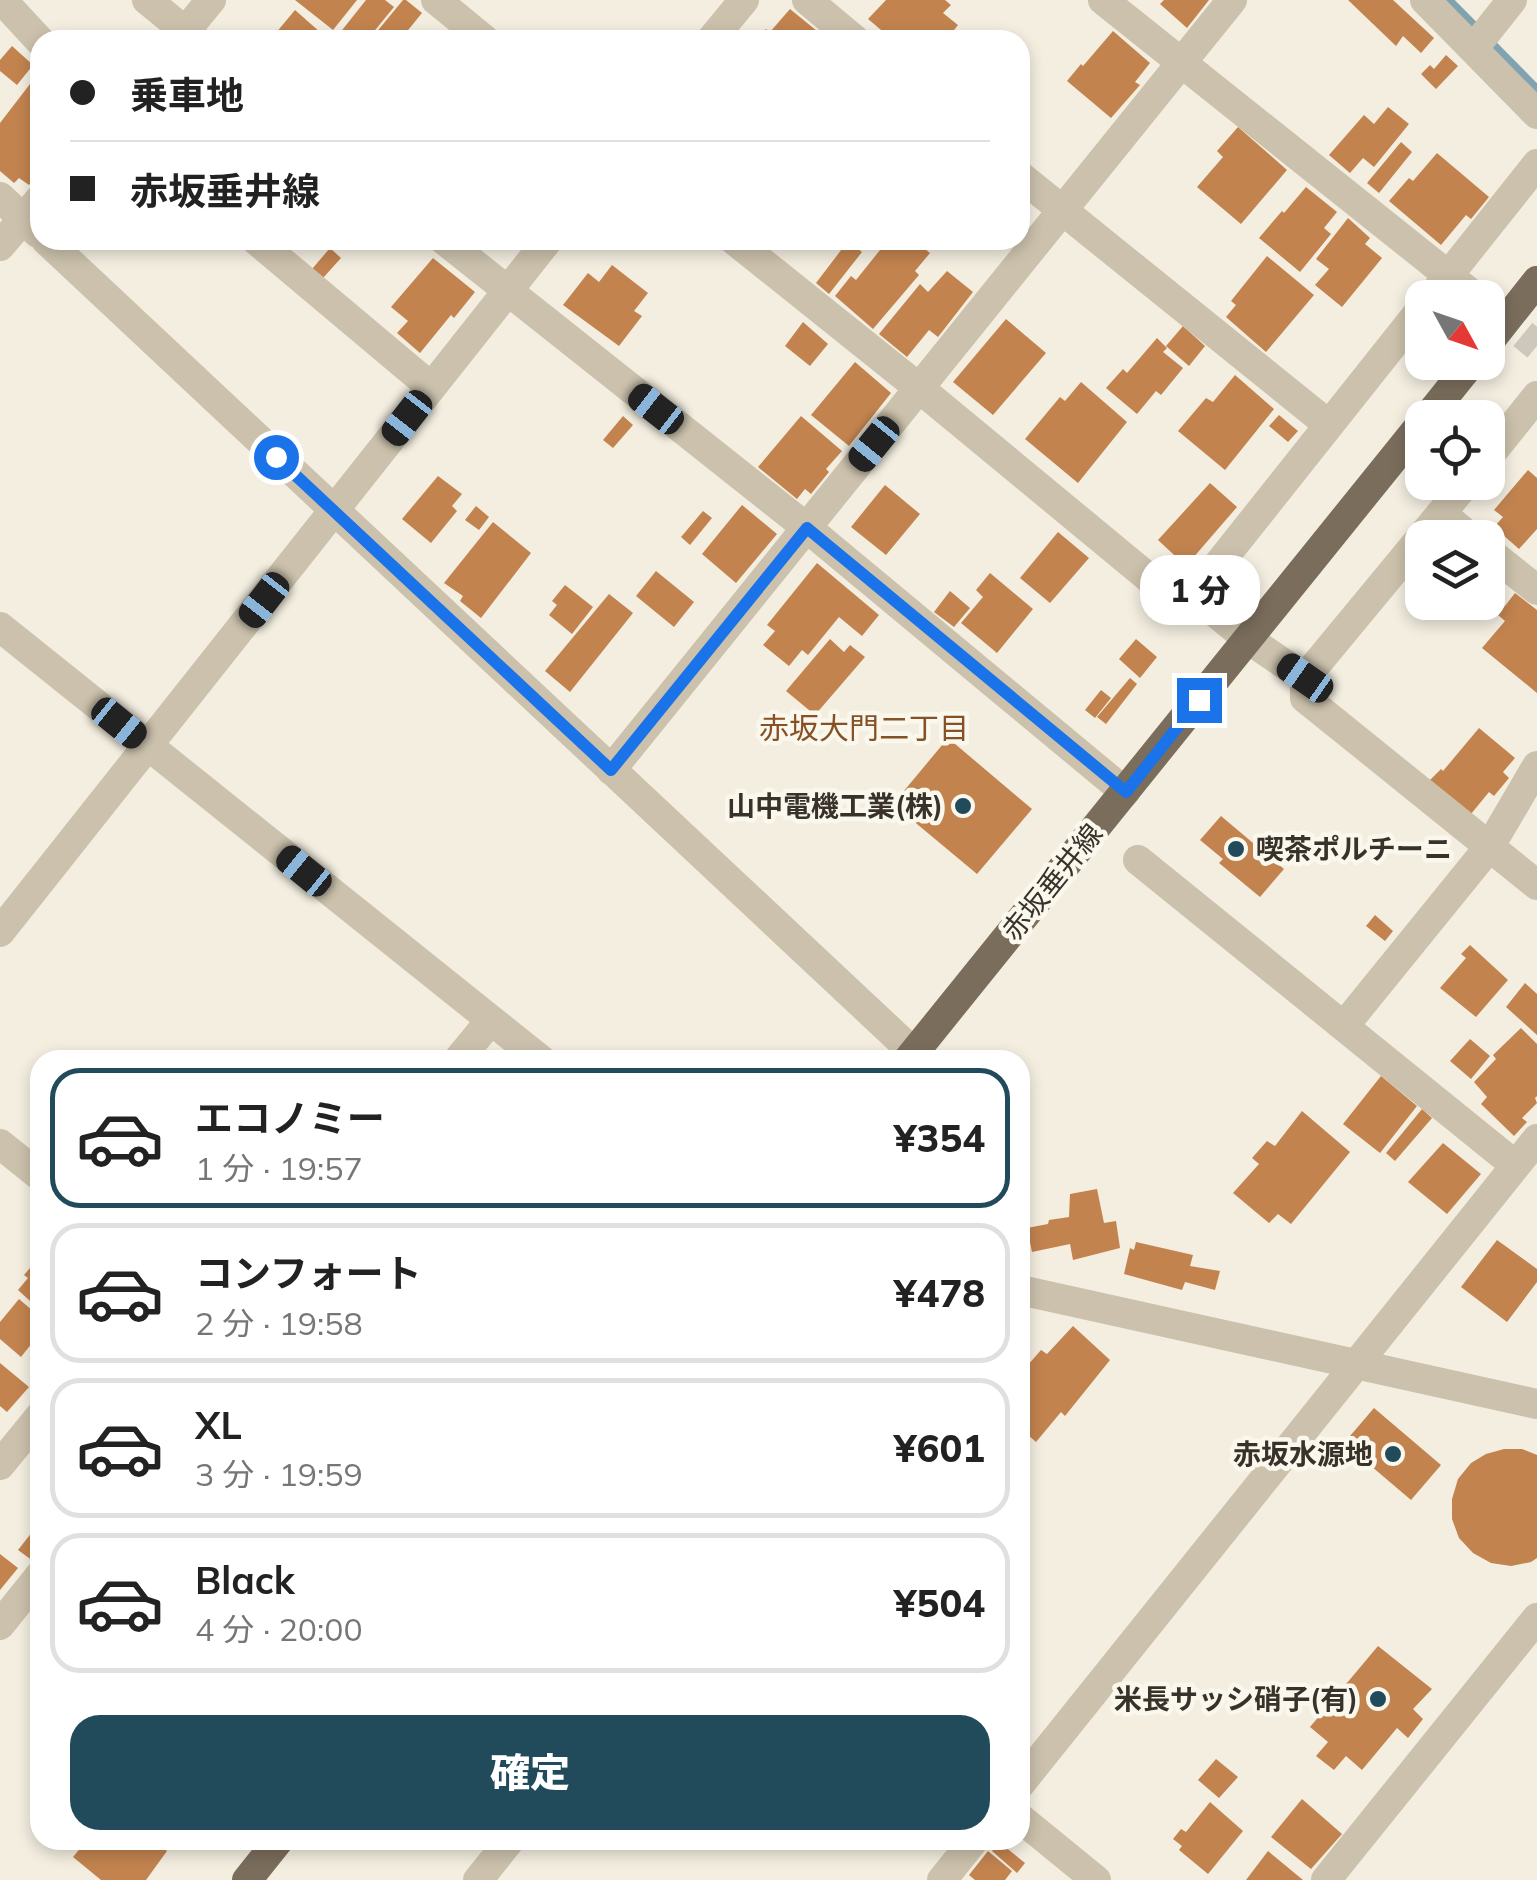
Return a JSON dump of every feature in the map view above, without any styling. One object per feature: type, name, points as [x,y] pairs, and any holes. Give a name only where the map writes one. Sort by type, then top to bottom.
[{"type":"main road","points":[[1505,321],[1537,281]]},
{"type":"main road","name":"赤坂垂井線","points":[[1441,400],[1457,380]]},
{"type":"main road","name":"赤坂垂井線","points":[[916,1050],[1405,445]]},
{"type":"main road","points":[[247,1880],[271,1850]]},
{"type":"street","points":[[2,0],[30,30]]},
{"type":"street","points":[[147,0],[179,30]]},
{"type":"street","points":[[192,30],[212,0]]},
{"type":"street","points":[[436,0],[473,30]]},
{"type":"street","points":[[719,30],[744,0]]},
{"type":"street","points":[[806,0],[843,30]]},
{"type":"street","points":[[1104,0],[1438,280]]},
{"type":"street","points":[[611,770],[1232,0]]},
{"type":"street","points":[[1425,0],[1489,29],[1537,114]]},
{"type":"street","points":[[1455,280],[1537,164]]},
{"type":"street","points":[[1030,184],[1329,426]]},
{"type":"street","points":[[0,197],[30,216]]},
{"type":"street","points":[[0,246],[30,221]]},
{"type":"street","points":[[57,250],[905,1050]]},
{"type":"street","points":[[268,250],[432,387]]},
{"type":"street","points":[[456,250],[807,528],[1126,792]]},
{"type":"street","points":[[0,932],[540,250]]},
{"type":"street","points":[[746,250],[1184,607],[1405,330]]},
{"type":"street","points":[[1505,436],[1537,396]]},
{"type":"street","points":[[1453,500],[1305,678],[1305,698],[1537,885]]},
{"type":"street","points":[[1442,514],[1449,520]]},
{"type":"street","points":[[1505,564],[1537,590]]},
{"type":"street","points":[[1194,596],[1305,678]]},
{"type":"street","points":[[0,627],[528,1050]]},
{"type":"street","points":[[1344,1026],[1490,846],[1537,766]]},
{"type":"street","points":[[1138,860],[1515,1165]]},
{"type":"street","points":[[466,1050],[491,1020]]},
{"type":"street","points":[[1030,1771],[1537,1138]]},
{"type":"street","points":[[0,1144],[30,1168]]},
{"type":"street","points":[[1030,1292],[1537,1404]]},
{"type":"street","points":[[0,1465],[30,1428]]},
{"type":"street","points":[[0,1624],[30,1587]]},
{"type":"street","points":[[1326,1880],[1537,1618]]},
{"type":"street","points":[[1030,1826],[1096,1880]]},
{"type":"street","points":[[478,1880],[502,1850]]},
{"type":"street","points":[[942,1880],[966,1850]]},
{"type":"building","points":[[295,0],[357,0],[333,30]]},
{"type":"building","points":[[366,0],[385,0],[394,7],[375,30],[342,30]]},
{"type":"building","points":[[403,0],[422,13],[408,30],[378,30]]},
{"type":"building","points":[[886,0],[945,0],[951,5],[943,13],[958,25],[954,30],[881,30],[868,19]]},
{"type":"building","points":[[1164,0],[1209,0],[1187,28],[1160,4]]},
{"type":"building","points":[[1348,0],[1393,0],[1434,38],[1421,53],[1403,36],[1396,46]]},
{"type":"building","points":[[790,9],[816,30],[772,30]]},
{"type":"building","points":[[295,10],[318,30],[278,30]]},
{"type":"building","points":[[1113,31],[1150,63],[1135,82],[1140,85],[1111,118],[1067,81]]},
{"type":"building","points":[[12,46],[30,62],[30,69],[17,85],[0,71],[0,60]]},
{"type":"building","points":[[1446,55],[1458,66],[1436,89],[1421,74],[1430,65],[1434,69]]},
{"type":"building","points":[[30,84],[29,185],[19,178],[14,183],[0,171],[0,123]]},
{"type":"building","points":[[1388,107],[1409,124],[1374,167],[1363,158],[1350,173],[1329,155],[1364,115],[1374,124]]},
{"type":"building","points":[[1238,127],[1287,170],[1241,224],[1197,187],[1223,157],[1217,151]]},
{"type":"building","points":[[1401,142],[1412,152],[1379,193],[1367,183]]},
{"type":"building","points":[[1437,153],[1489,197],[1471,219],[1466,215],[1441,245],[1389,201]]},
{"type":"building","points":[[1306,187],[1337,212],[1324,228],[1331,234],[1300,272],[1259,238]]},
{"type":"building","points":[[1348,218],[1370,238],[1365,244],[1382,258],[1342,307],[1315,285],[1329,269],[1316,259]]},
{"type":"building","points":[[328,250],[341,258],[323,278],[312,269]]},
{"type":"building","points":[[841,250],[862,252],[829,294],[816,283]]},
{"type":"building","points":[[880,250],[930,253],[915,271],[919,275],[873,329],[835,296],[851,276],[856,280]]},
{"type":"building","points":[[1267,256],[1314,295],[1266,352],[1226,317],[1236,305],[1231,301]]},
{"type":"building","points":[[433,258],[475,292],[420,353],[397,333],[408,321],[391,307]]},
{"type":"building","points":[[612,265],[648,293],[634,311],[642,316],[619,346],[563,305],[588,273],[599,282]]},
{"type":"building","points":[[947,271],[973,292],[938,337],[929,330],[907,357],[879,334],[920,284],[928,292]]},
{"type":"building","points":[[1006,319],[1046,353],[993,415],[953,382]]},
{"type":"building","points":[[803,322],[828,344],[810,366],[785,346]]},
{"type":"building","points":[[1183,326],[1205,346],[1189,366],[1166,346]]},
{"type":"building","points":[[1157,338],[1167,348],[1163,352],[1183,368],[1161,395],[1156,391],[1137,414],[1106,388],[1123,369],[1127,373]]},
{"type":"building","points":[[855,362],[891,393],[849,446],[811,415]]},
{"type":"building","points":[[1235,375],[1274,409],[1225,470],[1178,431],[1206,398],[1213,402]]},
{"type":"building","points":[[1081,382],[1127,422],[1078,483],[1025,439],[1060,397],[1065,401]]},
{"type":"building","points":[[1279,415],[1298,431],[1288,442],[1269,426]]},
{"type":"building","points":[[623,416],[633,425],[613,448],[603,440]]},
{"type":"building","points":[[801,416],[842,451],[811,494],[805,489],[797,499],[758,467]]},
{"type":"building","points":[[1528,470],[1537,478],[1537,529],[1519,549],[1505,537],[1505,520],[1500,520],[1503,517],[1494,510]]},
{"type":"building","points":[[438,476],[462,494],[452,506],[457,511],[431,543],[402,519]]},
{"type":"building","points":[[1210,483],[1237,507],[1186,566],[1158,540]]},
{"type":"building","points":[[885,485],[920,514],[886,555],[851,527]]},
{"type":"building","points":[[742,505],[777,534],[736,583],[702,554]]},
{"type":"building","points":[[476,506],[489,517],[479,530],[465,520]]},
{"type":"building","points":[[703,511],[712,518],[690,545],[681,537]]},
{"type":"building","points":[[493,522],[531,553],[481,618],[460,601],[463,596],[444,583]]},
{"type":"building","points":[[1058,532],[1089,558],[1050,603],[1020,578]]},
{"type":"building","points":[[817,563],[879,615],[862,636],[839,617],[808,655],[802,650],[789,666],[763,645],[775,631],[767,625]]},
{"type":"building","points":[[656,571],[694,602],[674,627],[636,596]]},
{"type":"building","points":[[990,573],[1033,609],[997,653],[961,623],[983,597],[976,590]]},
{"type":"building","points":[[565,585],[593,607],[572,634],[549,615],[557,605],[552,601]]},
{"type":"building","points":[[950,591],[970,608],[954,627],[934,612]]},
{"type":"building","points":[[1515,593],[1537,610],[1537,693],[1482,648],[1505,621],[1505,606]]},
{"type":"building","points":[[609,594],[633,613],[570,692],[545,671]]},
{"type":"building","points":[[830,639],[844,652],[850,645],[865,657],[815,715],[786,691]]},
{"type":"building","points":[[1136,639],[1157,657],[1140,678],[1119,659]]},
{"type":"building","points":[[1130,678],[1137,684],[1106,724],[1097,717]]},
{"type":"building","points":[[1101,690],[1111,698],[1095,718],[1085,710]]},
{"type":"building","points":[[1479,728],[1515,758],[1503,772],[1509,778],[1494,796],[1489,792],[1471,814],[1430,780],[1443,771]]},
{"type":"building","name":"山中電機工業(株)","points":[[948,738],[1032,809],[977,874],[893,804]]},
{"type":"building","name":"喫茶ポルチーニ","points":[[1221,816],[1284,869],[1260,897],[1219,863],[1223,859],[1200,840]]},
{"type":"building","points":[[1375,915],[1393,931],[1385,941],[1366,926]]},
{"type":"building","points":[[1470,945],[1508,980],[1476,1017],[1440,988],[1466,958],[1461,954]]},
{"type":"building","points":[[1525,983],[1537,994],[1537,1035],[1506,1007]]},
{"type":"building","points":[[1521,1028],[1537,1044],[1537,1103],[1522,1118],[1527,1122],[1514,1136],[1481,1104],[1487,1097],[1474,1082],[1496,1059],[1493,1055]]},
{"type":"building","points":[[1470,1039],[1490,1056],[1471,1079],[1450,1061]]},
{"type":"building","points":[[1381,1076],[1417,1106],[1380,1153],[1343,1124]]},
{"type":"building","points":[[1422,1109],[1432,1118],[1395,1161],[1386,1153]]},
{"type":"building","points":[[1302,1111],[1350,1152],[1291,1224],[1278,1214],[1269,1223],[1233,1193],[1259,1164],[1252,1158],[1267,1141],[1275,1146]]},
{"type":"building","points":[[1443,1143],[1481,1174],[1447,1214],[1408,1182]]},
{"type":"building","points":[[1097,1189],[1104,1223],[1116,1221],[1120,1248],[1073,1260],[1070,1244],[1032,1252],[1030,1227],[1069,1217],[1070,1194]]},
{"type":"building","points":[[1497,1240],[1537,1269],[1537,1282],[1507,1322],[1461,1287]]},
{"type":"building","points":[[1136,1242],[1193,1255],[1190,1266],[1220,1271],[1215,1290],[1185,1282],[1182,1290],[1124,1274],[1130,1248],[1134,1250]]},
{"type":"building","points":[[30,1268],[30,1301],[18,1290],[28,1278],[24,1275]]},
{"type":"building","points":[[19,1299],[30,1308],[30,1346],[21,1357],[0,1339],[0,1322]]},
{"type":"building","points":[[1073,1326],[1110,1360],[1065,1416],[1061,1412],[1036,1442],[1030,1437],[1030,1363],[1041,1350],[1047,1354]]},
{"type":"building","points":[[0,1363],[29,1387],[7,1412],[0,1406]]},
{"type":"building","name":"赤坂水源地","points":[[1374,1408],[1441,1465],[1411,1500],[1344,1443]]},
{"type":"building","points":[[1504,1449],[1522,1449],[1537,1455],[1537,1558],[1511,1566],[1491,1563],[1473,1553],[1459,1538],[1452,1519],[1458,1479],[1471,1463]]},
{"type":"building","points":[[30,1535],[30,1559],[18,1550]]},
{"type":"building","points":[[0,1554],[18,1568],[0,1590]]},
{"type":"building","name":"米長サッシ硝子(有)","points":[[1378,1646],[1432,1689],[1413,1709],[1423,1719],[1408,1738],[1397,1728],[1362,1770],[1346,1756],[1334,1770],[1316,1756],[1328,1742],[1310,1727]]},
{"type":"building","points":[[1216,1759],[1238,1777],[1219,1798],[1198,1780]]},
{"type":"building","points":[[1302,1799],[1342,1834],[1311,1869],[1271,1837]]},
{"type":"building","points":[[1210,1802],[1243,1831],[1208,1874],[1179,1850],[1182,1846],[1173,1839],[1181,1829],[1186,1832]]},
{"type":"building","points":[[79,1850],[167,1851],[146,1880],[101,1880],[73,1857]]},
{"type":"building","points":[[1009,1850],[1025,1863],[1017,1873],[992,1851]]},
{"type":"building","points":[[988,1851],[1012,1871],[1005,1880],[975,1880],[969,1875]]},
{"type":"building","points":[[1268,1851],[1303,1880],[1246,1880]]},
{"type":"waterway","points":[[1447,0],[1537,91]]},
{"type":"tunnel","points":[[1505,320],[1537,346]]},
{"type":"place","name":"山中電機工業(株)","points":[[963,806]]},
{"type":"place","name":"喫茶ポルチーニ","points":[[1236,849]]},
{"type":"place","name":"赤坂水源地","points":[[1393,1454]]},
{"type":"place","name":"米長サッシ硝子(有)","points":[[1378,1699]]},
{"type":"district","name":"赤坂大門二丁目","points":[[864,729]]},
{"type":"route","points":[[276,457],[611,770],[807,528],[1126,792],[1199,700]]}]
